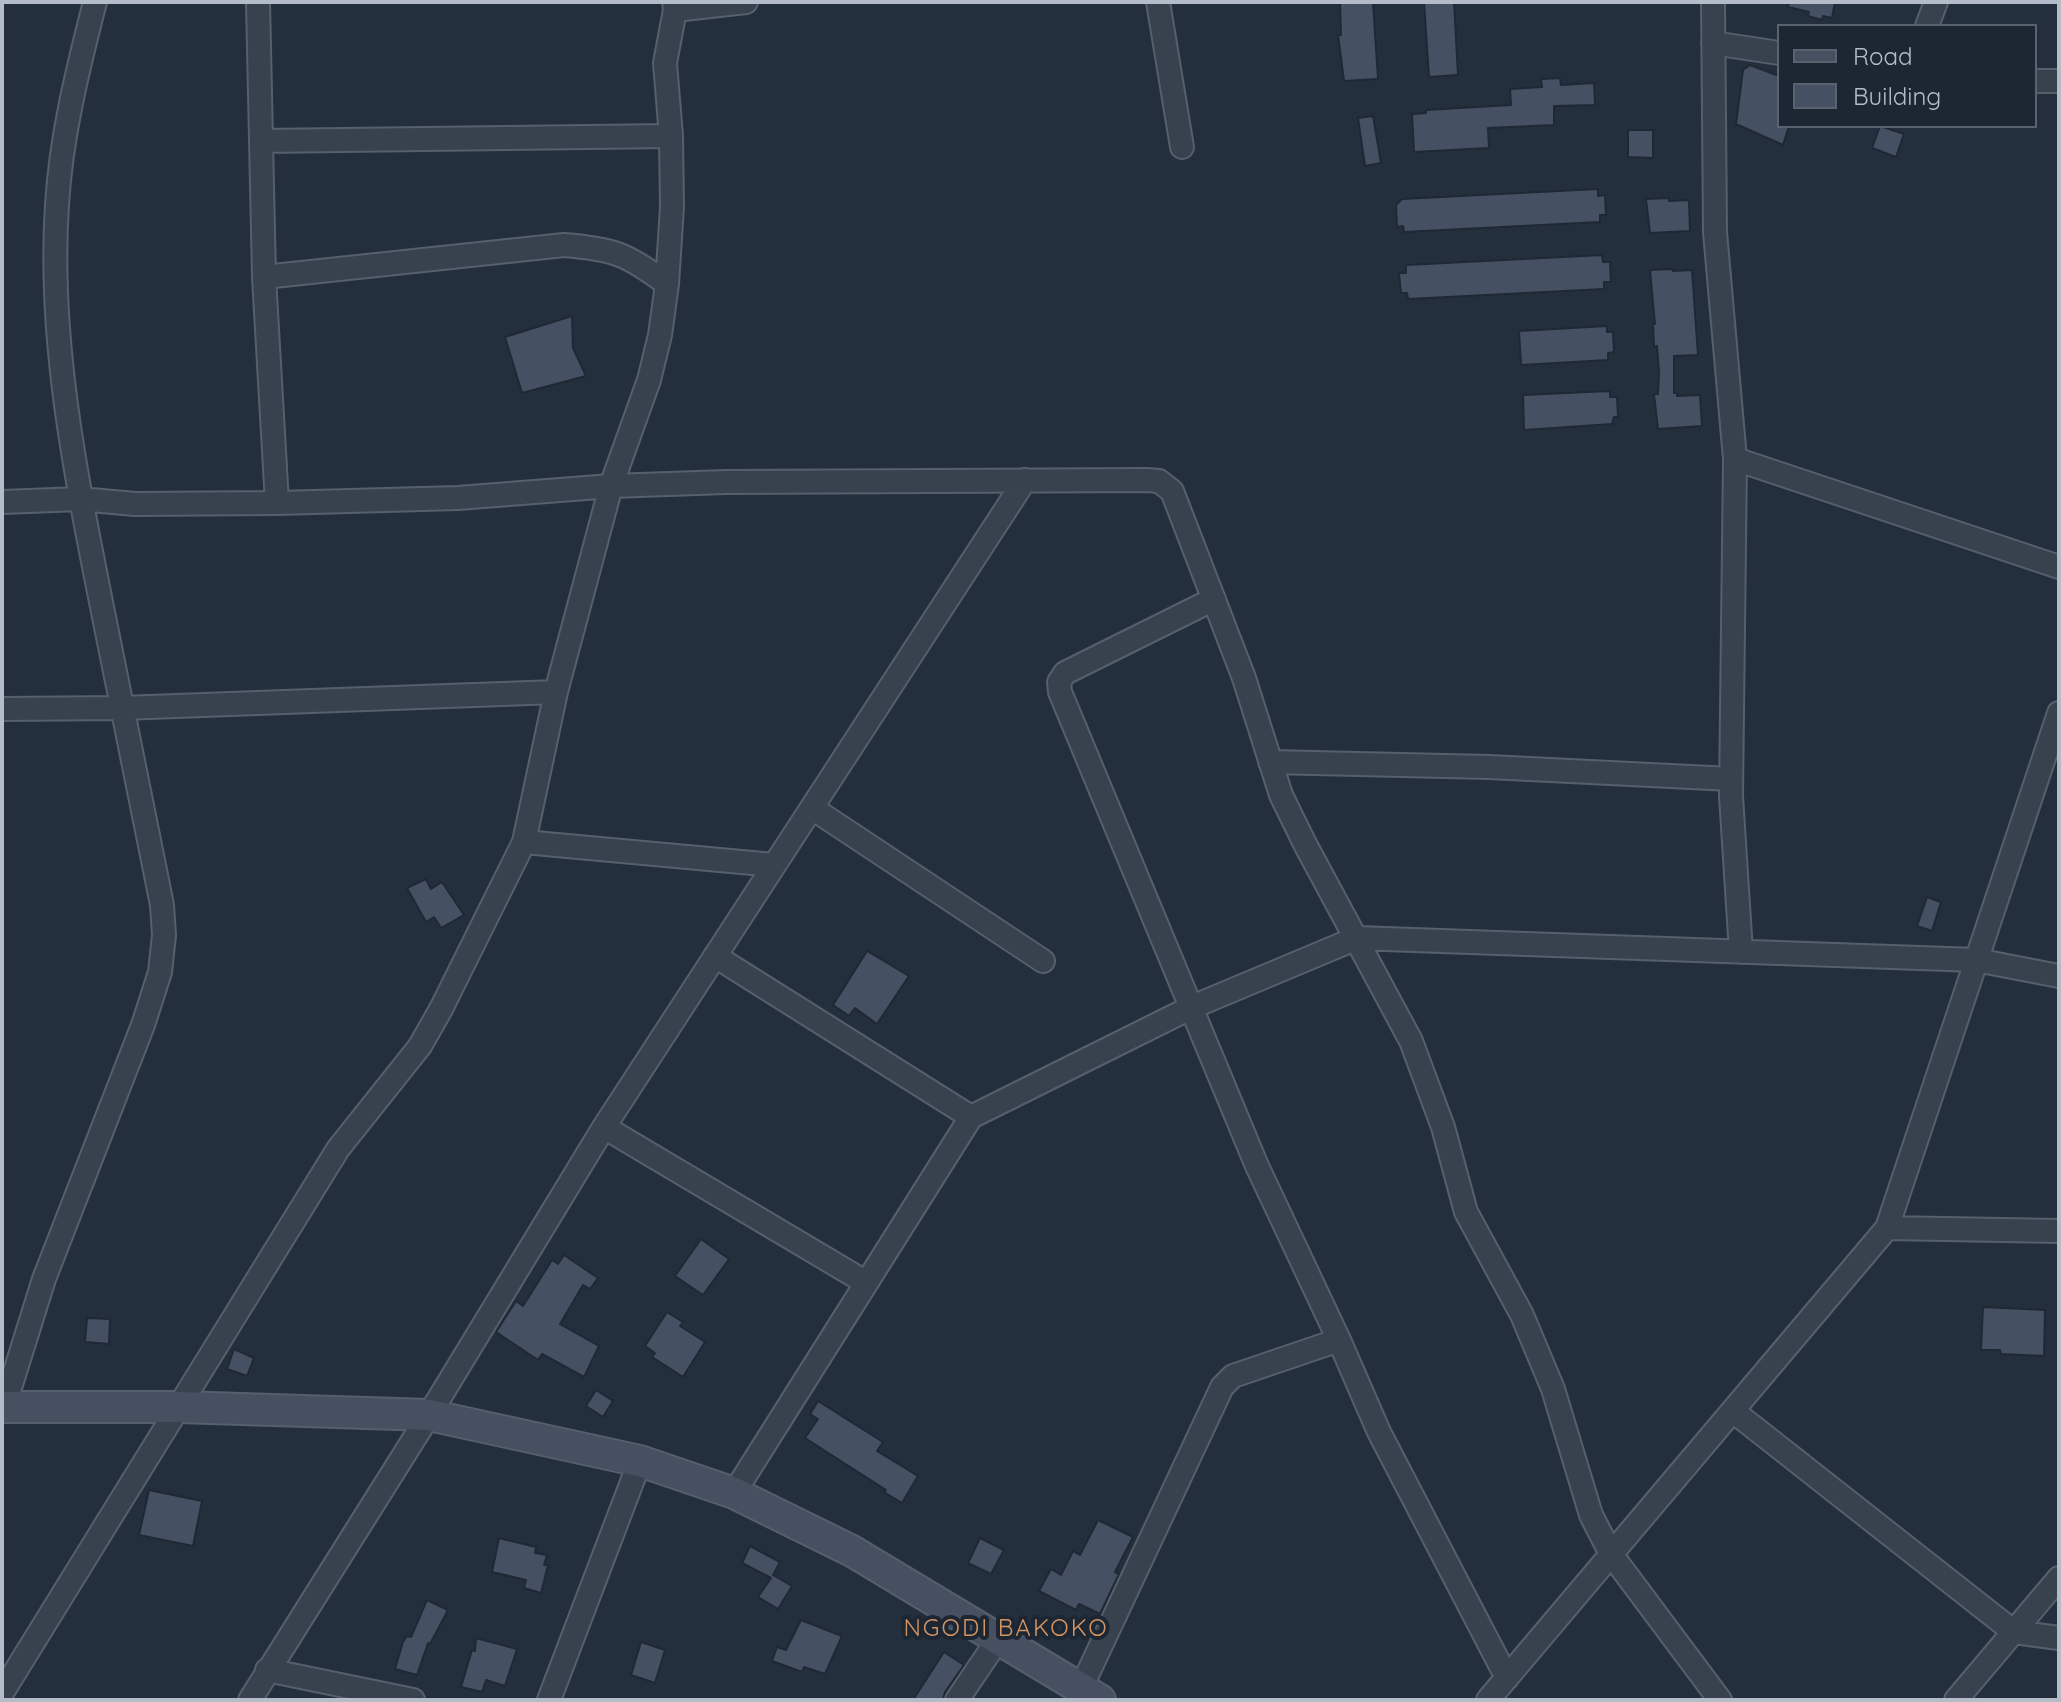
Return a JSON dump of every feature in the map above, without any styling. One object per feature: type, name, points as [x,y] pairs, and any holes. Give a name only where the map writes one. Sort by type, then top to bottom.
[{"type":"main road","points":[[3,1407],[179,1407],[429,1415],[640,1461],[734,1493],[852,1551],[1091,1694]]},
{"type":"street","points":[[3,1407],[44,1279],[143,1025],[160,972],[164,935],[162,905],[80,499],[59,345],[55,250],[57,202],[73,90],[95,2]]},
{"type":"street","points":[[258,2],[264,277],[277,503]]},
{"type":"street","points":[[2,1693],[338,1149],[420,1046],[524,842],[556,692],[611,486],[649,380],[660,335],[672,207],[671,136],[665,63],[674,6],[746,2]]},
{"type":"street","points":[[1158,2],[1182,147]]},
{"type":"street","points":[[1713,2],[1715,232],[1735,459],[1731,779],[1741,952]]},
{"type":"street","points":[[1928,24],[1936,2]]},
{"type":"street","points":[[1713,43],[1777,53]]},
{"type":"street","points":[[2037,81],[2059,81]]},
{"type":"street","points":[[261,141],[671,136]]},
{"type":"street","points":[[264,277],[564,245],[610,250],[636,260],[667,284]]},
{"type":"street","points":[[1735,459],[2059,567]]},
{"type":"street","points":[[250,1700],[429,1415],[604,1127],[1025,480]]},
{"type":"street","points":[[2,502],[80,499],[135,504],[277,503],[458,498],[611,486],[726,482],[1147,480],[1166,485],[1172,491],[1244,678],[1281,795],[1411,1041],[1443,1127],[1466,1212],[1522,1315],[1553,1389],[1591,1515],[1611,1554],[1720,1700]]},
{"type":"street","points":[[1214,599],[1065,673],[1059,682],[1060,692],[1257,1166],[1379,1432],[1507,1678]]},
{"type":"street","points":[[2,709],[122,708],[556,692]]},
{"type":"street","points":[[1488,1700],[1887,1228],[2059,713]]},
{"type":"street","points":[[1270,762],[1489,767],[1731,779]]},
{"type":"street","points":[[812,808],[1043,961]]},
{"type":"street","points":[[524,842],[774,865]]},
{"type":"street","points":[[734,1493],[971,1117],[1190,1008],[1357,938],[1976,960],[2059,976]]},
{"type":"street","points":[[715,956],[971,1117]]},
{"type":"street","points":[[604,1127],[865,1282]]},
{"type":"street","points":[[1887,1228],[2059,1231]]},
{"type":"street","points":[[1091,1694],[1222,1387],[1233,1376],[1339,1340]]},
{"type":"street","points":[[1733,1411],[2014,1632],[2059,1638]]},
{"type":"street","points":[[549,1700],[640,1461]]},
{"type":"street","points":[[1956,1700],[2059,1578]]},
{"type":"street","points":[[957,1700],[999,1638]]},
{"type":"street","points":[[267,1670],[413,1700]]},
{"type":"building","points":[[1340,2],[1373,2],[1378,79],[1344,81],[1338,35],[1341,35]]},
{"type":"building","points":[[1424,2],[1454,2],[1458,75],[1429,77]]},
{"type":"building","points":[[1789,2],[1835,2],[1832,18],[1823,16],[1822,20],[1808,16],[1809,12],[1788,7]]},
{"type":"building","points":[[1750,65],[1777,75],[1777,128],[1788,128],[1783,145],[1736,124],[1743,70]]},
{"type":"building","points":[[1560,78],[1561,85],[1594,83],[1595,105],[1554,106],[1554,125],[1488,128],[1489,148],[1414,152],[1412,114],[1426,113],[1426,110],[1511,105],[1510,89],[1542,87],[1541,79]]},
{"type":"building","points":[[1373,116],[1381,163],[1365,166],[1358,118]]},
{"type":"building","points":[[1879,128],[1904,134],[1896,157],[1872,148]]},
{"type":"building","points":[[1628,130],[1653,130],[1653,158],[1628,157]]},
{"type":"building","points":[[1598,189],[1598,196],[1605,195],[1606,215],[1600,215],[1600,222],[1404,232],[1403,226],[1397,227],[1396,205],[1402,199]]},
{"type":"building","points":[[1669,198],[1669,201],[1689,200],[1690,231],[1650,233],[1646,199]]},
{"type":"building","points":[[1602,255],[1603,262],[1610,262],[1611,282],[1604,282],[1604,289],[1408,299],[1407,293],[1401,293],[1399,273],[1406,273],[1406,265]]},
{"type":"building","points":[[1650,270],[1692,270],[1698,355],[1674,356],[1674,393],[1677,396],[1700,395],[1702,426],[1658,429],[1654,394],[1658,394],[1659,372],[1657,346],[1654,347]]},
{"type":"building","points":[[572,316],[573,348],[586,376],[522,393],[505,337]]},
{"type":"building","points":[[1607,326],[1607,332],[1613,332],[1614,352],[1608,353],[1608,360],[1521,365],[1519,331]]},
{"type":"building","points":[[1610,391],[1610,397],[1617,397],[1618,417],[1614,417],[1612,424],[1524,430],[1523,395]]},
{"type":"building","points":[[426,879],[431,889],[442,882],[464,915],[441,928],[434,917],[426,922],[407,888]]},
{"type":"building","points":[[1927,897],[1941,902],[1932,931],[1917,926]]},
{"type":"building","points":[[867,951],[909,976],[877,1024],[855,1008],[849,1016],[833,1005]]},
{"type":"building","points":[[701,1239],[729,1259],[703,1295],[675,1276]]},
{"type":"building","points":[[564,1255],[598,1278],[590,1289],[583,1285],[560,1324],[599,1346],[584,1377],[542,1354],[538,1360],[496,1332],[516,1301],[523,1306],[552,1260],[558,1264]]},
{"type":"building","points":[[1983,1307],[2045,1310],[2044,1356],[1981,1350]]},
{"type":"building","points":[[667,1312],[683,1322],[680,1326],[705,1342],[683,1377],[652,1357],[655,1353],[645,1346]]},
{"type":"building","points":[[87,1318],[110,1319],[109,1344],[85,1342]]},
{"type":"building","points":[[234,1349],[254,1358],[247,1376],[227,1369]]},
{"type":"building","points":[[596,1390],[613,1401],[603,1417],[586,1406]]},
{"type":"building","points":[[818,1401],[883,1442],[877,1451],[918,1476],[902,1503],[805,1438],[818,1419],[810,1414]]},
{"type":"building","points":[[149,1490],[202,1501],[193,1546],[139,1535]]},
{"type":"building","points":[[1098,1520],[1133,1537],[1115,1572],[1119,1574],[1100,1614],[1079,1604],[1076,1610],[1039,1591],[1051,1569],[1061,1575],[1073,1551],[1080,1555]]},
{"type":"building","points":[[499,1538],[536,1547],[535,1553],[547,1555],[544,1565],[548,1565],[541,1593],[524,1588],[526,1580],[492,1572]]},
{"type":"building","points":[[980,1538],[1004,1550],[991,1574],[968,1563]]},
{"type":"building","points":[[750,1546],[780,1562],[773,1575],[792,1586],[778,1609],[758,1597],[771,1578],[742,1563]]},
{"type":"building","points":[[427,1600],[448,1610],[428,1643],[417,1675],[395,1669],[403,1642],[407,1636],[411,1637]]},
{"type":"building","points":[[801,1620],[842,1636],[825,1674],[804,1667],[802,1672],[772,1661],[777,1647],[786,1650]]},
{"type":"building","points":[[476,1638],[517,1649],[505,1686],[486,1680],[482,1692],[461,1687],[472,1650],[475,1651]]},
{"type":"building","points":[[641,1642],[665,1650],[655,1683],[631,1675]]},
{"type":"building","points":[[944,1652],[964,1665],[945,1692],[943,1700],[913,1700]]},
{"type":"district","name":"NGODI BAKOKO","points":[[1006,1629]]}]
